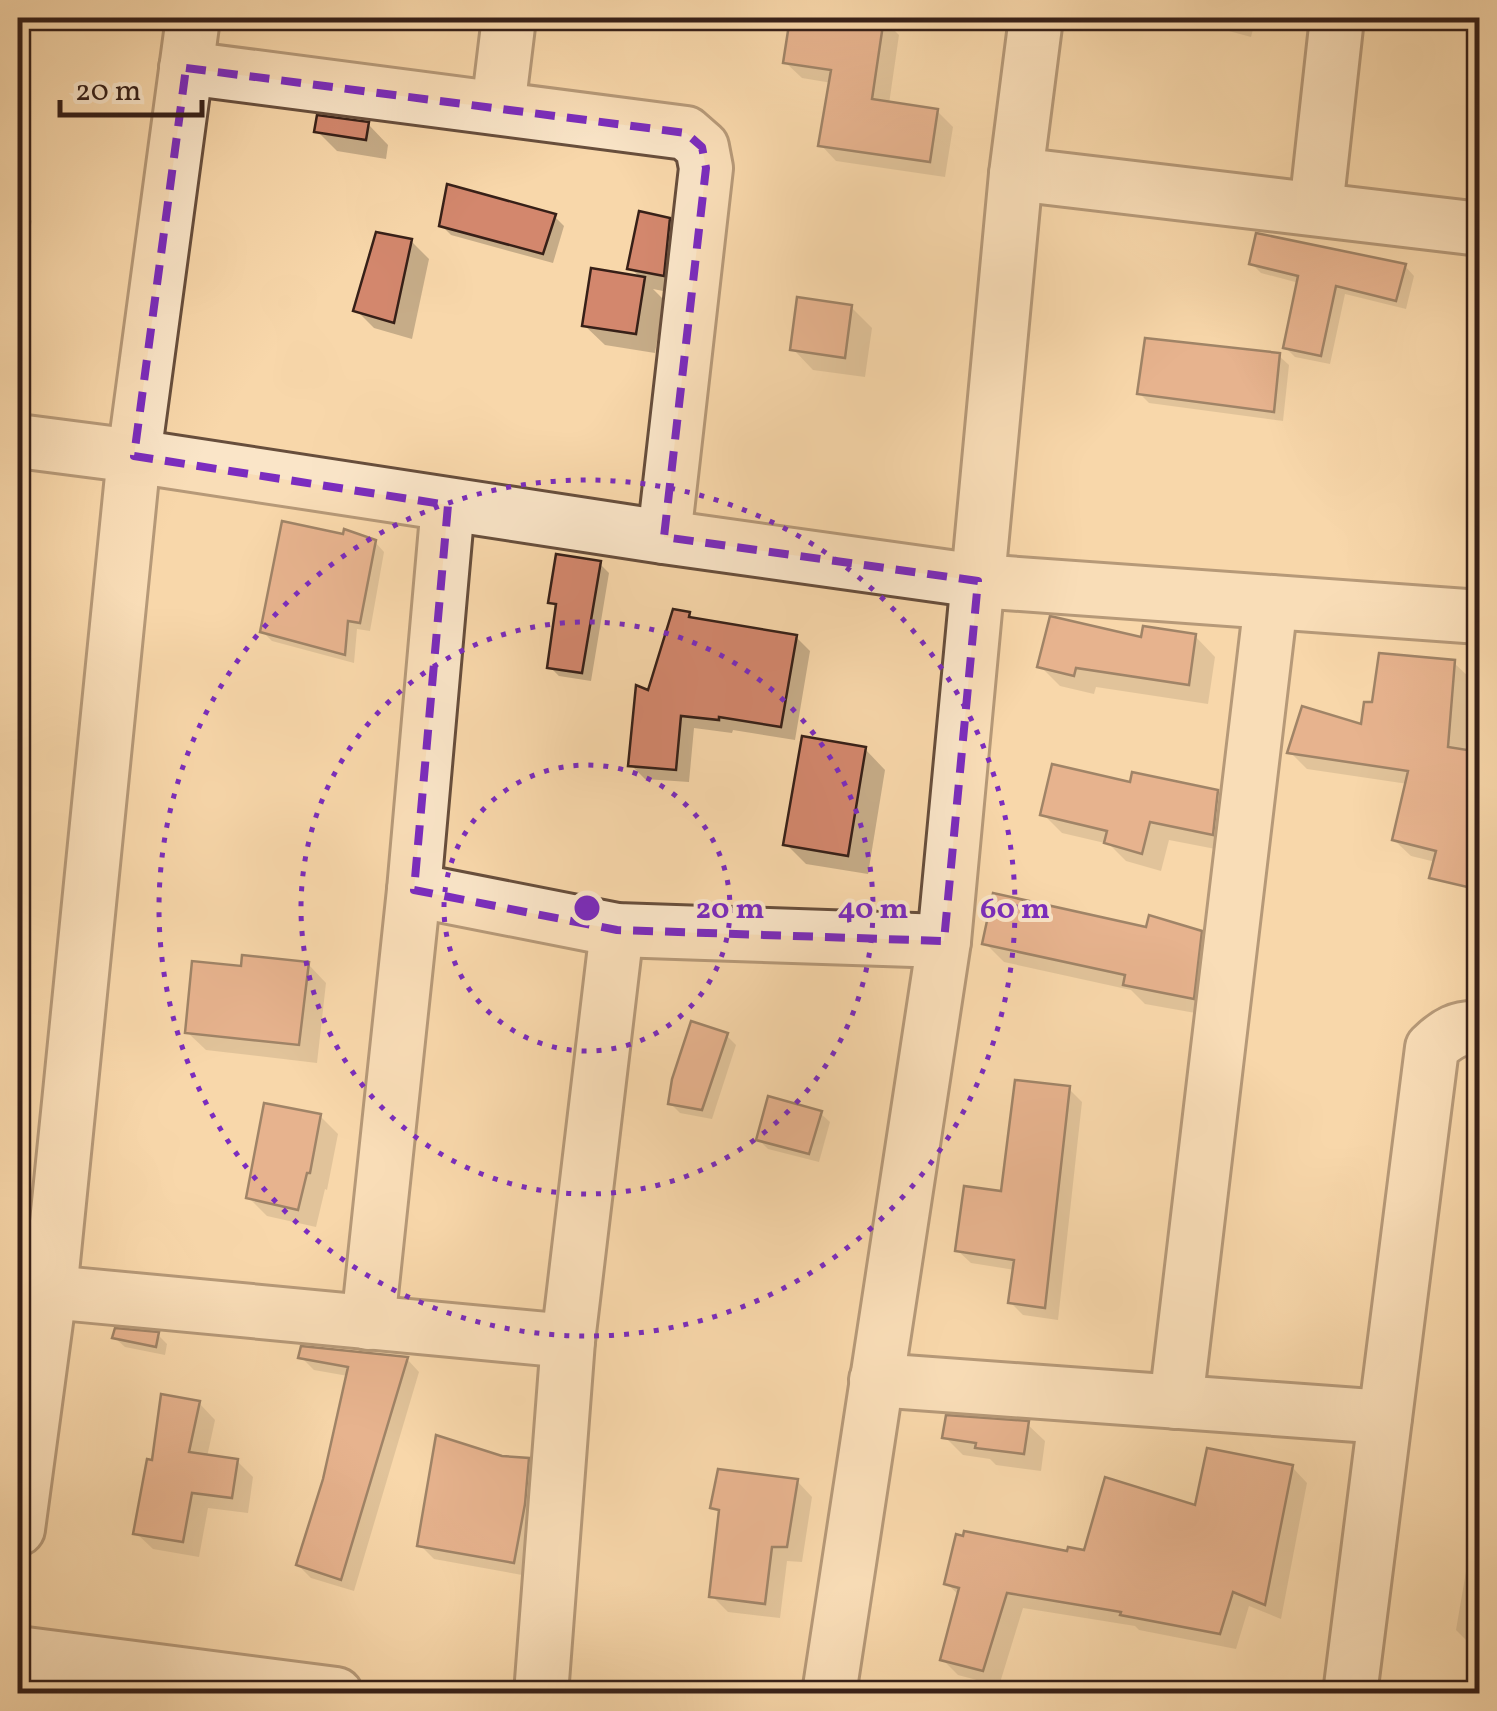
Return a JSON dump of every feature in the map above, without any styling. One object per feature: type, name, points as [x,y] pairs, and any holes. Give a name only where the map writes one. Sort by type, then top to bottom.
[{"type":"street","points":[[498,108],[509,18]]},
{"type":"street","points":[[829,1694],[944,941],[1016,174],[1036,18]]},
{"type":"street","points":[[1316,208],[1337,18]]},
{"type":"street","points":[[18,1530],[50,1292],[134,456],[189,43],[498,108],[686,133],[702,147],[706,168],[664,538]]},
{"type":"street","points":[[1016,174],[1480,229]]},
{"type":"street","points":[[18,441],[978,581],[1480,617]]},
{"type":"street","points":[[368,1323],[414,890],[448,505]]},
{"type":"street","points":[[1176,1402],[1272,602]]},
{"type":"street","points":[[414,890],[617,930],[944,941]]},
{"type":"street","points":[[541,1694],[568,1340],[617,930]]},
{"type":"street","points":[[1350,1694],[1432,1048],[1445,1035],[1466,1027],[1480,1028]]},
{"type":"street","points":[[50,1292],[568,1340]]},
{"type":"street","points":[[876,1380],[1385,1418]]},
{"type":"street","points":[[18,1653],[318,1692]]},
{"type":"highlighted area","points":[[186,68],[686,133],[702,147],[706,168],[664,537],[978,581],[944,941],[617,930],[414,890],[448,505],[134,456]]},
{"type":"building","points":[[790,18],[884,18],[872,99],[938,109],[930,162],[818,146],[831,70],[783,63]]},
{"type":"building","points":[[317,115],[369,122],[366,140],[314,132]]},
{"type":"building","points":[[447,184],[556,214],[543,254],[439,226]]},
{"type":"building","points":[[639,211],[670,218],[664,276],[627,269]]},
{"type":"building","points":[[376,232],[412,239],[394,323],[353,311]]},
{"type":"building","points":[[1256,233],[1406,264],[1396,301],[1336,286],[1321,356],[1283,348],[1298,276],[1249,264]]},
{"type":"building","points":[[591,268],[645,277],[636,334],[582,326]]},
{"type":"building","points":[[797,297],[852,305],[845,358],[790,350]]},
{"type":"building","points":[[1145,338],[1280,353],[1274,412],[1137,394]]},
{"type":"building","points":[[282,521],[343,534],[344,529],[376,540],[360,623],[348,621],[345,655],[260,632]]},
{"type":"building","points":[[556,554],[601,561],[582,673],[547,668],[556,604],[548,603]]},
{"type":"building","points":[[673,609],[690,612],[689,617],[797,635],[781,727],[719,717],[681,716],[676,770],[628,766],[636,685],[648,690]]},
{"type":"building","points":[[1050,616],[1141,637],[1143,626],[1196,634],[1189,685],[1076,668],[1074,676],[1037,667]]},
{"type":"building","points":[[1379,653],[1455,660],[1448,747],[1480,752],[1480,890],[1429,878],[1436,851],[1392,840],[1408,771],[1287,753],[1302,706],[1361,724],[1364,702],[1372,702]]},
{"type":"building","points":[[802,736],[866,747],[848,856],[783,845]]},
{"type":"building","points":[[1052,764],[1130,782],[1132,772],[1218,790],[1213,835],[1150,822],[1142,854],[1104,843],[1107,831],[1040,815]]},
{"type":"building","points":[[993,893],[1146,927],[1149,915],[1202,931],[1194,999],[1123,985],[1125,975],[982,944]]},
{"type":"building","points":[[242,955],[309,962],[299,1045],[185,1033],[192,961],[241,966]]},
{"type":"building","points":[[691,1021],[728,1033],[702,1110],[668,1104]]},
{"type":"building","points":[[1015,1080],[1070,1086],[1045,1308],[1008,1303],[1014,1260],[955,1251],[964,1186],[1001,1191]]},
{"type":"building","points":[[768,1096],[822,1111],[809,1154],[756,1140]]},
{"type":"building","points":[[264,1103],[321,1114],[310,1173],[298,1210],[246,1198]]},
{"type":"building","points":[[115,1328],[159,1332],[156,1347],[112,1338]]},
{"type":"building","points":[[301,1346],[408,1357],[341,1580],[296,1565],[323,1479],[348,1367],[298,1358]]},
{"type":"building","points":[[161,1394],[200,1401],[189,1452],[238,1459],[232,1498],[192,1493],[183,1542],[133,1534],[147,1459],[152,1460]]},
{"type":"building","points":[[946,1415],[1029,1421],[1024,1454],[975,1448],[976,1443],[942,1438]]},
{"type":"building","points":[[436,1435],[502,1456],[529,1458],[514,1563],[417,1546]]},
{"type":"building","points":[[1207,1448],[1293,1465],[1265,1605],[1233,1592],[1220,1634],[1007,1593],[983,1671],[940,1660],[959,1588],[944,1584],[956,1534],[963,1536],[964,1531],[1067,1551],[1068,1547],[1084,1550],[1105,1477],[1195,1505]]},
{"type":"building","points":[[718,1469],[798,1479],[787,1547],[772,1547],[765,1604],[709,1597],[719,1510],[710,1508]]}]
